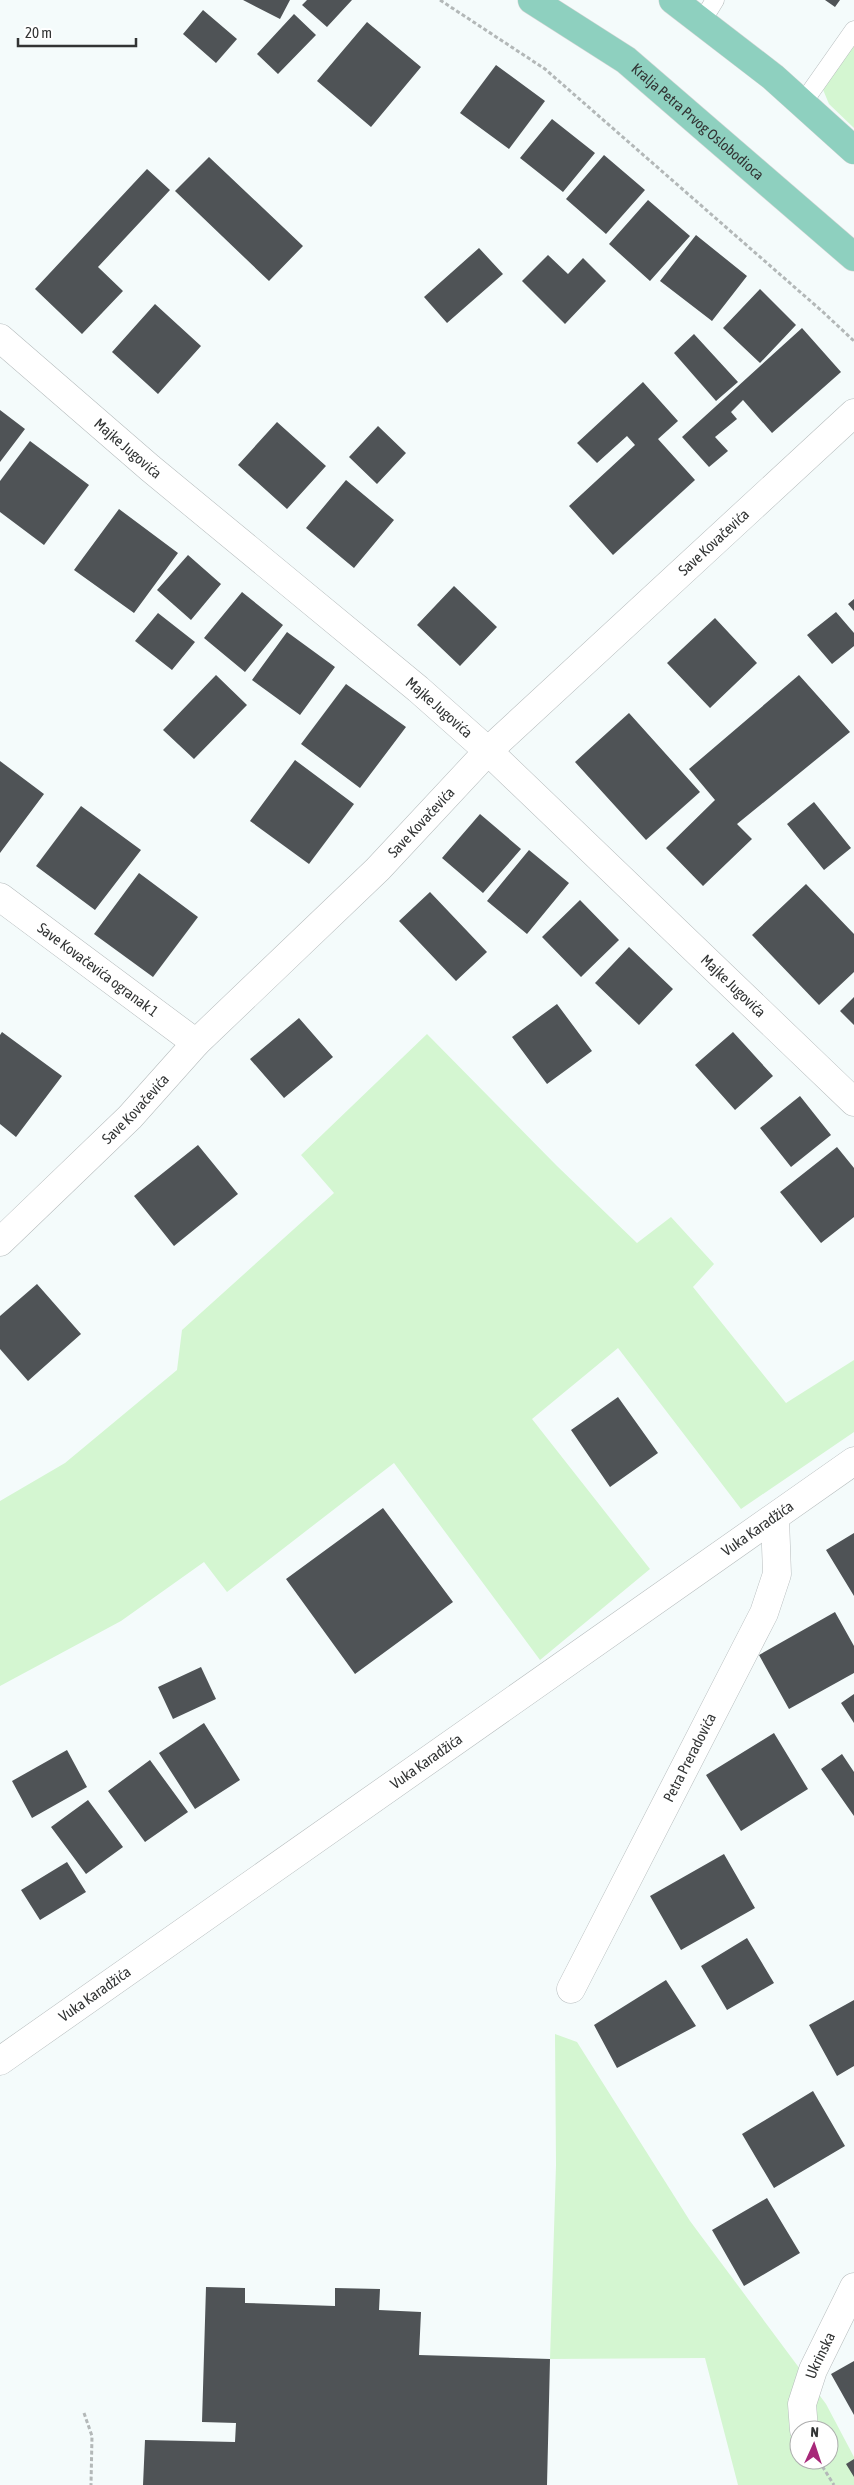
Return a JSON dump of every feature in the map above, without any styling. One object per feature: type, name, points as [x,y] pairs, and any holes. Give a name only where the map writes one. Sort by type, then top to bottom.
[{"type":"main road","name":"Kralja Petra Prvog Oslobodioca","points":[[532,0],[626,60],[854,257]]},
{"type":"main road","points":[[673,0],[709,10],[773,77],[854,150]]},
{"type":"street","name":"Majke Jugovića","points":[[0,338],[150,468],[418,689],[488,751],[854,1102]]},
{"type":"street","name":"Save Kovačevića","points":[[0,1242],[130,1117],[196,1043],[378,869],[488,751],[854,413]]},
{"type":"street","name":"Save Kovačevića ogranak 1","points":[[0,896],[196,1043]]},
{"type":"street","name":"Vuka Karadžića","points":[[0,2060],[854,1461]]},
{"type":"street","name":"Petra Preradovića","points":[[572,1989],[764,1613],[777,1574],[775,1518]]},
{"type":"street","name":"Ukrinska","points":[[803,2420],[802,2404],[813,2370],[854,2287]]},
{"type":"lane","points":[[802,104],[854,30]]},
{"type":"path","points":[[440,0],[545,69],[824,312],[854,341]]},
{"type":"path","points":[[84,2413],[92,2436],[91,2485]]},
{"type":"path","points":[[824,2470],[834,2485]]},
{"type":"green space","points":[[854,30],[854,128],[829,104],[819,80]]},
{"type":"green space","points":[[427,1034],[557,1166],[637,1243],[671,1217],[714,1264],[693,1287],[786,1403],[854,1360],[854,1432],[741,1509],[618,1348],[532,1419],[650,1569],[540,1660],[394,1463],[227,1592],[204,1562],[121,1621],[0,1686],[0,1501],[65,1463],[177,1370],[182,1330],[334,1193],[301,1155]]},
{"type":"green space","points":[[555,2034],[577,2042],[690,2221],[826,2404],[834,2420],[789,2420],[789,2470],[839,2470],[839,2429],[854,2457],[854,2485],[738,2485],[705,2358],[550,2359],[556,2165]]},
{"type":"building","points":[[243,0],[290,0],[280,19]]},
{"type":"building","points":[[307,0],[352,0],[327,27],[302,5]]},
{"type":"building","points":[[825,0],[840,0],[835,7]]},
{"type":"building","points":[[203,10],[237,39],[216,63],[183,34]]},
{"type":"building","points":[[294,14],[316,35],[278,74],[257,54]]},
{"type":"building","points":[[367,22],[421,67],[371,127],[317,81]]},
{"type":"building","points":[[496,65],[545,101],[509,149],[460,113]]},
{"type":"building","points":[[552,119],[595,153],[563,192],[520,158]]},
{"type":"building","points":[[604,155],[645,190],[606,234],[566,199]]},
{"type":"building","points":[[209,157],[303,246],[269,281],[175,191]]},
{"type":"building","points":[[147,169],[170,190],[98,267],[123,291],[82,334],[35,289]]},
{"type":"building","points":[[648,200],[690,236],[650,281],[609,244]]},
{"type":"building","points":[[696,235],[747,276],[712,321],[660,281]]},
{"type":"building","points":[[479,248],[503,274],[447,323],[424,297]]},
{"type":"building","points":[[548,255],[568,274],[583,258],[606,281],[565,324],[522,281]]},
{"type":"building","points":[[760,289],[796,325],[760,363],[723,328]]},
{"type":"building","points":[[155,304],[201,346],[158,394],[112,352]]},
{"type":"building","points":[[802,328],[841,372],[772,433],[743,400],[731,412],[737,419],[715,437],[728,451],[709,467],[682,437]]},
{"type":"building","points":[[694,334],[738,382],[716,401],[674,353]]},
{"type":"building","points":[[643,382],[678,421],[658,439],[695,480],[613,555],[569,506],[635,445],[627,436],[597,463],[577,443]]},
{"type":"building","points":[[0,410],[25,429],[0,462]]},
{"type":"building","points":[[277,422],[326,466],[287,509],[238,465]]},
{"type":"building","points":[[378,426],[406,453],[377,484],[349,457]]},
{"type":"building","points":[[30,441],[89,485],[44,545],[0,512],[0,481]]},
{"type":"building","points":[[346,480],[394,520],[354,568],[306,528]]},
{"type":"building","points":[[119,509],[178,553],[134,613],[74,570]]},
{"type":"building","points":[[188,555],[221,584],[191,620],[157,590]]},
{"type":"building","points":[[454,586],[497,627],[460,666],[417,625]]},
{"type":"building","points":[[242,592],[283,625],[245,672],[204,638]]},
{"type":"building","points":[[854,599],[854,611],[848,604]]},
{"type":"building","points":[[836,612],[854,633],[854,646],[832,664],[807,635]]},
{"type":"building","points":[[158,613],[195,642],[172,670],[135,641]]},
{"type":"building","points":[[715,618],[757,663],[710,708],[667,663]]},
{"type":"building","points":[[287,632],[335,667],[300,715],[252,680]]},
{"type":"building","points":[[216,675],[247,705],[194,759],[163,730]]},
{"type":"building","points":[[799,675],[850,732],[737,824],[752,839],[703,886],[666,848],[715,800],[689,769]]},
{"type":"building","points":[[346,684],[406,727],[360,788],[301,744]]},
{"type":"building","points":[[629,713],[700,792],[646,840],[575,762]]},
{"type":"building","points":[[295,760],[354,804],[309,864],[250,821]]},
{"type":"building","points":[[0,761],[44,794],[0,853]]},
{"type":"building","points":[[814,802],[851,848],[824,870],[787,824]]},
{"type":"building","points":[[81,806],[141,850],[95,910],[36,866]]},
{"type":"building","points":[[480,814],[521,849],[483,893],[442,858]]},
{"type":"building","points":[[529,850],[569,883],[527,934],[487,901]]},
{"type":"building","points":[[139,873],[198,917],[153,977],[94,934]]},
{"type":"building","points":[[806,884],[854,934],[854,972],[819,1005],[752,935]]},
{"type":"building","points":[[430,892],[487,952],[456,981],[399,921]]},
{"type":"building","points":[[580,900],[619,940],[581,977],[542,937]]},
{"type":"building","points":[[629,947],[673,989],[639,1025],[595,983]]},
{"type":"building","points":[[854,997],[854,1025],[840,1011]]},
{"type":"building","points":[[557,1004],[592,1051],[547,1084],[512,1037]]},
{"type":"building","points":[[299,1018],[333,1057],[284,1098],[250,1059]]},
{"type":"building","points":[[2,1032],[62,1076],[16,1137],[0,1124],[0,1035]]},
{"type":"building","points":[[733,1032],[773,1076],[735,1110],[695,1065]]},
{"type":"building","points":[[800,1096],[831,1135],[791,1167],[760,1128]]},
{"type":"building","points":[[198,1145],[238,1194],[174,1246],[134,1196]]},
{"type":"building","points":[[837,1147],[854,1168],[854,1217],[821,1243],[780,1192]]},
{"type":"building","points":[[37,1284],[81,1334],[28,1381],[0,1349],[0,1316]]},
{"type":"building","points":[[618,1397],[658,1453],[610,1487],[571,1430]]},
{"type":"building","points":[[383,1508],[453,1602],[355,1674],[286,1579]]},
{"type":"building","points":[[854,1533],[854,1596],[826,1550]]},
{"type":"building","points":[[835,1612],[854,1646],[854,1673],[789,1709],[759,1655]]},
{"type":"building","points":[[201,1667],[216,1699],[173,1719],[158,1687]]},
{"type":"building","points":[[854,1694],[854,1723],[841,1703]]},
{"type":"building","points":[[204,1723],[240,1780],[195,1809],[159,1753]]},
{"type":"building","points":[[774,1733],[808,1789],[741,1831],[706,1775]]},
{"type":"building","points":[[67,1750],[87,1787],[32,1818],[12,1781]]},
{"type":"building","points":[[842,1754],[854,1772],[854,1816],[821,1769]]},
{"type":"building","points":[[150,1760],[188,1812],[145,1842],[108,1791]]},
{"type":"building","points":[[88,1800],[123,1847],[86,1874],[51,1827]]},
{"type":"building","points":[[724,1854],[755,1908],[681,1950],[650,1896]]},
{"type":"building","points":[[67,1862],[86,1892],[40,1920],[21,1890]]},
{"type":"building","points":[[747,1938],[774,1983],[727,2010],[701,1966]]},
{"type":"building","points":[[666,1980],[696,2026],[617,2068],[594,2025]]},
{"type":"building","points":[[854,2000],[854,2066],[837,2076],[809,2025]]},
{"type":"building","points":[[813,2091],[845,2146],[774,2188],[742,2134]]},
{"type":"building","points":[[767,2198],[800,2253],[744,2286],[712,2230]]},
{"type":"building","points":[[206,2287],[245,2288],[245,2303],[335,2306],[335,2288],[380,2289],[379,2310],[421,2312],[419,2355],[550,2359],[547,2485],[143,2485],[145,2440],[235,2442],[236,2423],[202,2422]]},
{"type":"building","points":[[854,2361],[854,2415],[831,2374]]},
{"type":"building","points":[[854,2459],[854,2477],[846,2464]]}]
